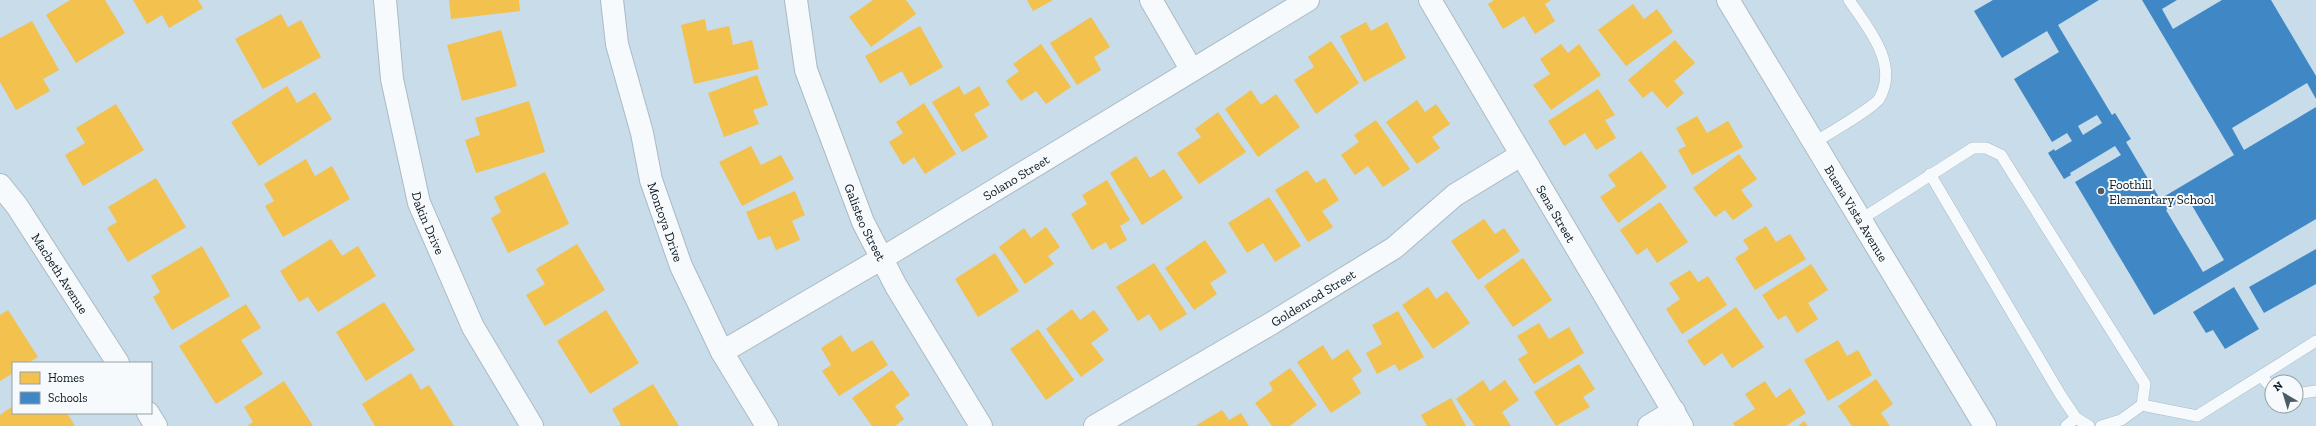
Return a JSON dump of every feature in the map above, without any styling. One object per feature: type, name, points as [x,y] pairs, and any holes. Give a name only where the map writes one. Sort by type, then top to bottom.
[{"type":"street","name":"Dakin Drive","points":[[384,0],[392,79],[419,203],[473,327],[532,426]]},
{"type":"street","name":"Montoya Drive","points":[[612,0],[617,44],[642,133],[651,180],[681,266],[722,352],[767,426]]},
{"type":"street","name":"Galisteo Street","points":[[796,0],[806,70],[863,222],[880,259],[981,426]]},
{"type":"street","points":[[1151,0],[1191,69]]},
{"type":"street","name":"Solano Street","points":[[722,352],[880,259],[1191,69],[1308,0]]},
{"type":"street","name":"Sena Street","points":[[1430,0],[1678,419]]},
{"type":"street","name":"Buena Vista Avenue","points":[[1728,0],[1985,426]]},
{"type":"street","name":"Goldenrod Street","points":[[1095,426],[1394,248],[1455,195],[1521,155]]},
{"type":"street","name":"Macbeth Avenue","points":[[0,185],[17,206],[117,362]]},
{"type":"street","points":[[149,414],[156,426]]},
{"type":"street","points":[[1649,426],[1678,419]]},
{"type":"lane","points":[[1813,143],[1879,99],[1885,79],[1884,56],[1849,0]]},
{"type":"lane","points":[[1860,220],[1973,148],[1986,148],[2001,155],[2145,384],[2142,405],[2122,420],[2101,426]]},
{"type":"lane","points":[[1930,174],[2060,394],[2076,418],[2089,426]]},
{"type":"lane","points":[[2142,405],[2197,416],[2316,341]]},
{"type":"lane","points":[[2261,376],[2264,379]]},
{"type":"lane","points":[[2304,393],[2316,391]]},
{"type":"lane","points":[[2066,426],[2076,418]]},
{"type":"building: Homes","points":[[70,0],[105,0],[125,33],[76,63],[46,15]]},
{"type":"building: Homes","points":[[133,0],[198,0],[203,8],[169,28],[162,15],[147,24]]},
{"type":"building: Homes","points":[[449,0],[519,0],[520,11],[451,19]]},
{"type":"building: Homes","points":[[873,0],[906,0],[916,14],[871,47],[849,17]]},
{"type":"building: Homes","points":[[1027,0],[1053,0],[1033,11]]},
{"type":"building: Homes","points":[[1494,0],[1551,0],[1545,4],[1555,21],[1535,34],[1524,16],[1503,29],[1488,4]]},
{"type":"building: Homes","points":[[1633,4],[1644,19],[1657,9],[1673,32],[1626,66],[1598,30]]},
{"type":"building: Homes","points":[[281,14],[288,27],[301,20],[321,57],[263,89],[235,39]]},
{"type":"building: Homes","points":[[1091,17],[1110,47],[1094,57],[1101,70],[1077,85],[1050,43]]},
{"type":"building: Homes","points":[[705,19],[707,31],[729,26],[733,45],[752,40],[759,69],[694,84],[681,25]]},
{"type":"building: Homes","points":[[32,21],[59,70],[43,79],[50,91],[16,110],[0,82],[0,38]]},
{"type":"building: Homes","points":[[1366,22],[1371,31],[1387,22],[1406,58],[1364,82],[1340,36]]},
{"type":"building: Homes","points":[[920,26],[943,67],[910,86],[902,71],[880,83],[865,56]]},
{"type":"building: Homes","points":[[501,30],[517,86],[462,101],[447,45]]},
{"type":"building: Homes","points":[[1675,40],[1695,63],[1674,81],[1684,93],[1667,108],[1652,91],[1643,98],[1628,80]]},
{"type":"building: Homes","points":[[1331,41],[1359,83],[1316,114],[1294,80],[1314,67],[1308,57]]},
{"type":"building: Homes","points":[[1041,44],[1071,87],[1046,104],[1036,91],[1021,101],[1006,81],[1019,71],[1013,64]]},
{"type":"building: Homes","points":[[1561,44],[1568,53],[1579,44],[1601,75],[1551,110],[1533,85],[1550,74],[1540,59]]},
{"type":"building: Homes","points":[[757,75],[768,105],[753,110],[759,124],[724,137],[708,93]]},
{"type":"building: Homes","points":[[287,86],[297,103],[315,92],[332,119],[259,166],[231,122]]},
{"type":"building: Homes","points":[[959,86],[964,95],[979,86],[990,105],[974,114],[988,137],[962,152],[932,102]]},
{"type":"building: Homes","points":[[1598,89],[1615,115],[1605,120],[1616,138],[1596,150],[1585,133],[1564,146],[1548,121]]},
{"type":"building: Homes","points":[[1251,90],[1261,105],[1276,94],[1300,127],[1258,157],[1225,109]]},
{"type":"building: Homes","points":[[1417,100],[1425,112],[1436,104],[1450,124],[1432,137],[1440,148],[1417,164],[1386,122]]},
{"type":"building: Homes","points":[[529,101],[545,152],[476,173],[465,140],[480,135],[475,118]]},
{"type":"building: Homes","points":[[924,103],[956,154],[925,174],[914,157],[903,165],[889,142],[903,133],[896,122]]},
{"type":"building: Homes","points":[[116,104],[144,150],[83,186],[65,155],[85,143],[76,128]]},
{"type":"building: Homes","points":[[1218,112],[1246,152],[1199,184],[1177,153],[1201,137],[1195,129]]},
{"type":"building: Homes","points":[[1697,116],[1707,133],[1728,121],[1743,147],[1692,175],[1678,150],[1686,146],[1676,128]]},
{"type":"building: Homes","points":[[1376,120],[1410,169],[1383,187],[1368,166],[1355,175],[1341,155],[1359,142],[1354,135]]},
{"type":"building: Homes","points":[[751,146],[761,165],[781,155],[794,179],[742,206],[719,162]]},
{"type":"building: Homes","points":[[1641,151],[1667,187],[1618,223],[1600,197],[1616,186],[1608,175]]},
{"type":"building: Homes","points":[[1739,154],[1757,179],[1741,190],[1753,206],[1733,220],[1725,210],[1715,217],[1693,188]]},
{"type":"building: Homes","points":[[1136,156],[1150,178],[1164,169],[1183,198],[1142,225],[1110,173]]},
{"type":"building: Homes","points":[[306,159],[315,176],[332,166],[350,199],[283,237],[265,206],[274,201],[264,184]]},
{"type":"building: Homes","points":[[1307,170],[1316,183],[1325,178],[1339,200],[1322,211],[1333,227],[1308,242],[1275,190]]},
{"type":"building: Homes","points":[[545,172],[569,224],[508,253],[491,218],[501,212],[494,197]]},
{"type":"building: Homes","points":[[156,178],[186,227],[128,262],[107,228],[117,222],[108,207]]},
{"type":"building: Homes","points":[[1107,180],[1130,220],[1120,226],[1127,240],[1110,250],[1106,242],[1092,250],[1071,214],[1087,204],[1082,195]]},
{"type":"building: Homes","points":[[795,191],[805,215],[792,221],[800,240],[776,250],[770,236],[758,240],[746,212]]},
{"type":"building: Homes","points":[[1269,197],[1301,246],[1275,262],[1263,243],[1247,253],[1228,223]]},
{"type":"building: Homes","points":[[1660,202],[1688,242],[1657,263],[1647,248],[1637,255],[1620,230]]},
{"type":"building: Homes","points":[[1484,219],[1495,234],[1504,228],[1520,251],[1478,280],[1451,241]]},
{"type":"building: Homes","points":[[1766,226],[1776,242],[1790,234],[1806,259],[1755,290],[1735,258],[1749,249],[1743,240]]},
{"type":"building: Homes","points":[[1046,227],[1060,247],[1048,256],[1054,264],[1025,284],[999,247],[1024,228],[1031,238]]},
{"type":"building: Homes","points":[[331,239],[342,256],[358,246],[376,276],[318,312],[308,297],[299,302],[280,271]]},
{"type":"building: Homes","points":[[1205,240],[1227,272],[1210,283],[1217,294],[1194,310],[1165,268]]},
{"type":"building: Homes","points":[[577,244],[605,290],[545,326],[526,295],[545,284],[536,269]]},
{"type":"building: Homes","points":[[202,246],[230,296],[172,330],[153,297],[160,292],[151,276]]},
{"type":"building: Homes","points":[[995,253],[1019,291],[978,317],[955,279]]},
{"type":"building: Homes","points":[[1523,258],[1552,300],[1513,327],[1484,286]]},
{"type":"building: Homes","points":[[1154,263],[1187,314],[1160,331],[1149,314],[1138,321],[1116,287]]},
{"type":"building: Homes","points":[[1811,264],[1828,290],[1808,303],[1818,319],[1797,333],[1786,315],[1778,320],[1762,295]]},
{"type":"building: Homes","points":[[1690,270],[1698,282],[1708,276],[1727,305],[1682,334],[1666,309],[1680,299],[1669,283]]},
{"type":"building: Homes","points":[[1428,287],[1436,299],[1447,291],[1470,323],[1433,349],[1402,305]]},
{"type":"building: Homes","points":[[384,302],[415,350],[366,381],[336,332]]},
{"type":"building: Homes","points":[[246,304],[261,328],[241,340],[263,374],[216,404],[179,346]]},
{"type":"building: Homes","points":[[1736,307],[1764,347],[1732,368],[1722,353],[1704,366],[1687,341]]},
{"type":"building: Homes","points":[[1072,309],[1080,320],[1094,310],[1109,330],[1091,343],[1104,360],[1081,377],[1046,329]]},
{"type":"building: Homes","points":[[8,310],[38,357],[30,362],[12,362],[12,374],[0,381],[0,315]]},
{"type":"building: Homes","points":[[606,310],[639,363],[590,394],[557,341]]},
{"type":"building: Homes","points":[[1398,311],[1424,357],[1399,371],[1395,364],[1377,374],[1366,353],[1382,344],[1372,325]]},
{"type":"building: Homes","points":[[1539,323],[1549,339],[1569,327],[1584,353],[1534,384],[1518,359],[1528,353],[1517,336]]},
{"type":"building: Homes","points":[[1038,329],[1074,380],[1046,400],[1010,349]]},
{"type":"building: Homes","points":[[841,335],[852,352],[872,340],[888,365],[839,396],[822,371],[831,365],[821,348]]},
{"type":"building: Homes","points":[[1838,340],[1847,356],[1858,350],[1872,375],[1828,401],[1804,360]]},
{"type":"building: Homes","points":[[1323,345],[1332,360],[1348,349],[1362,371],[1352,378],[1361,393],[1331,413],[1297,362]]},
{"type":"building: Homes","points":[[1579,364],[1595,389],[1583,397],[1590,407],[1556,426],[1534,392]]},
{"type":"building: Homes","points":[[1290,368],[1317,405],[1290,426],[1272,426],[1255,403],[1273,390],[1269,383]]},
{"type":"building: Homes","points":[[892,370],[910,395],[895,406],[904,419],[895,426],[872,426],[852,398]]},
{"type":"building: Homes","points":[[411,373],[421,390],[429,385],[454,426],[375,426],[362,404]]},
{"type":"building: Homes","points":[[1876,379],[1893,404],[1881,413],[1890,426],[1852,426],[1838,406]]},
{"type":"building: Homes","points":[[1483,380],[1490,391],[1505,380],[1519,400],[1502,412],[1511,426],[1475,426],[1456,399]]},
{"type":"building: Homes","points":[[284,381],[313,426],[247,426],[253,422],[244,407]]},
{"type":"building: Homes","points":[[1765,381],[1776,398],[1790,388],[1806,413],[1786,426],[1735,426],[1733,423],[1755,409],[1745,394]]},
{"type":"building: Homes","points":[[653,384],[679,426],[619,426],[621,425],[612,409]]},
{"type":"building: Homes","points":[[1451,398],[1466,426],[1427,426],[1421,415]]},
{"type":"building: Homes","points":[[12,407],[12,414],[68,414],[75,426],[0,426],[0,415]]},
{"type":"building: Homes","points":[[1222,410],[1229,420],[1241,413],[1249,426],[1195,426]]},
{"type":"building: Homes","points":[[1804,421],[1808,426],[1798,426]]},
{"type":"building: Schools","points":[[1993,0],[2099,0],[2058,25],[2112,115],[2115,113],[2131,139],[2126,142],[2160,199],[2234,155],[2142,0],[2177,0],[2162,9],[2173,29],[2222,0],[2271,0],[2316,76],[2316,99],[2307,83],[2232,128],[2244,150],[2316,107],[2316,219],[2154,315],[2075,182],[2121,155],[2115,146],[2070,173],[2071,175],[2064,179],[2048,153],[2054,149],[2055,151],[2072,141],[2067,133],[2052,142],[2014,79],[2059,52],[2047,31],[2002,58],[1974,11]],"holes":[[[2097,115],[2102,123],[2083,135],[2078,126]],[[2187,197],[2224,260],[2203,272],[2166,210]]]},
{"type":"building: Schools","points":[[2316,249],[2316,284],[2264,313],[2249,287]]},
{"type":"building: Schools","points":[[2234,287],[2259,329],[2225,349],[2213,330],[2206,333],[2193,312]]},
{"type":"place","name":"Foothill Elementary School","points":[[2101,191]]}]
